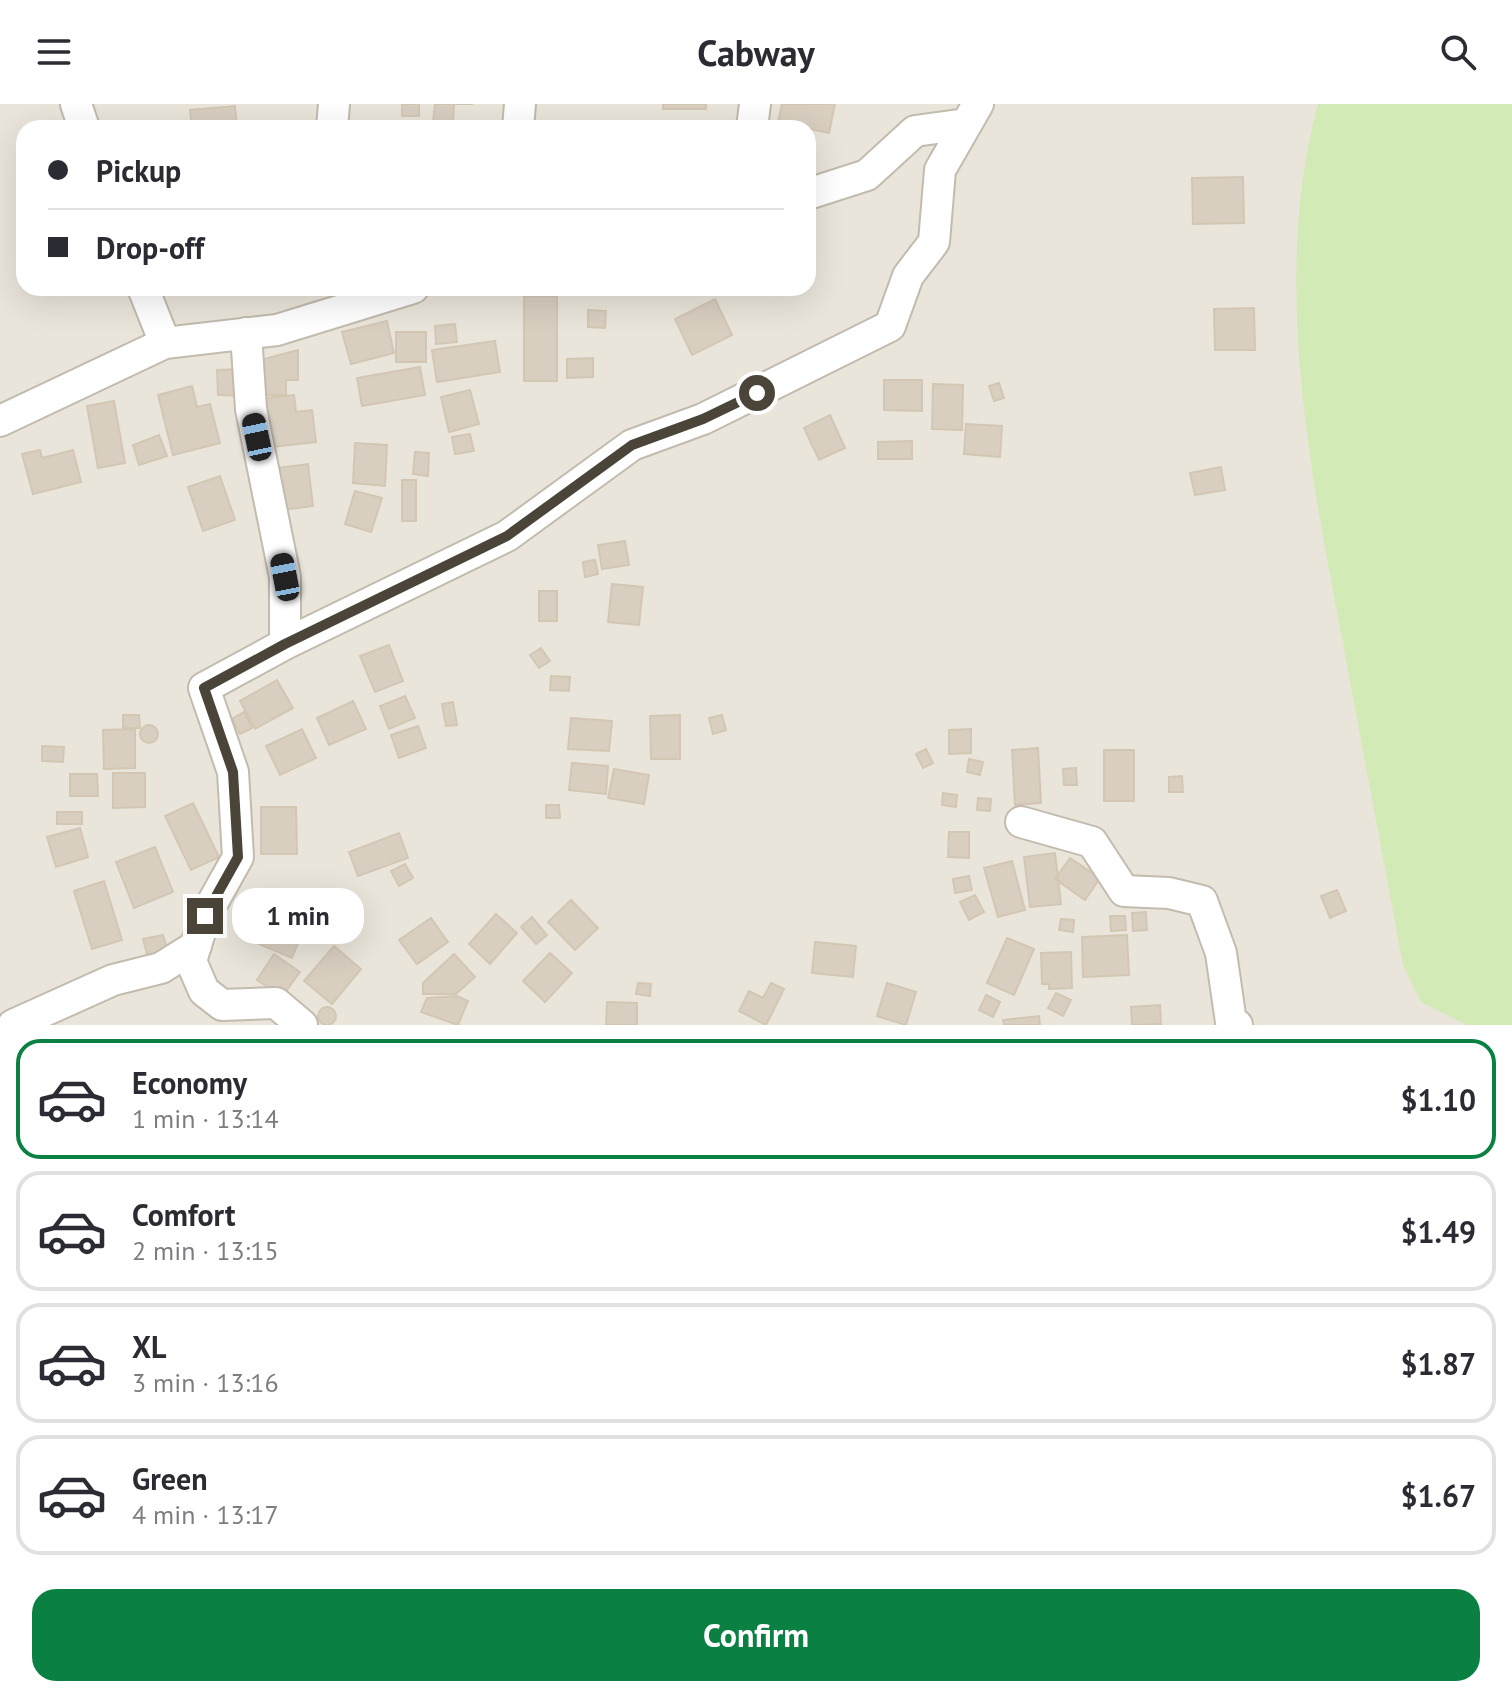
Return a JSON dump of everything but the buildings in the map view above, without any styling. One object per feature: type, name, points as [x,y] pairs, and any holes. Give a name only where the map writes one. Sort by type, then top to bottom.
[{"type":"street","points":[[816,191],[867,175],[915,131],[972,114]]},
{"type":"street","points":[[302,1025],[276,1003],[222,1005],[204,991],[191,961],[205,916],[238,857],[233,772],[204,688],[285,644],[507,536],[632,445],[703,419],[890,326],[908,276],[934,242],[940,170],[972,114]]},
{"type":"street","points":[[146,296],[165,343]]},
{"type":"street","points":[[0,421],[165,343],[277,330],[335,300],[361,296]]},
{"type":"street","points":[[246,333],[251,409],[285,577],[285,644]]},
{"type":"street","points":[[1021,822],[1092,842],[1124,891],[1169,893],[1202,901],[1221,953],[1232,1024]]},
{"type":"street","points":[[13,1025],[113,980],[161,968],[196,946]]},
{"type":"shaded area","points":[[0,104],[1512,104],[1512,1025],[0,1025]]},
{"type":"green space","points":[[1318,104],[1512,104],[1512,1025],[1467,1025],[1421,1002],[1403,965],[1319,511],[1300,374],[1297,237],[1304,170]]},
{"type":"route","points":[[205,916],[238,857],[233,772],[204,688],[285,644],[507,536],[632,445],[703,419],[757,393]]}]
